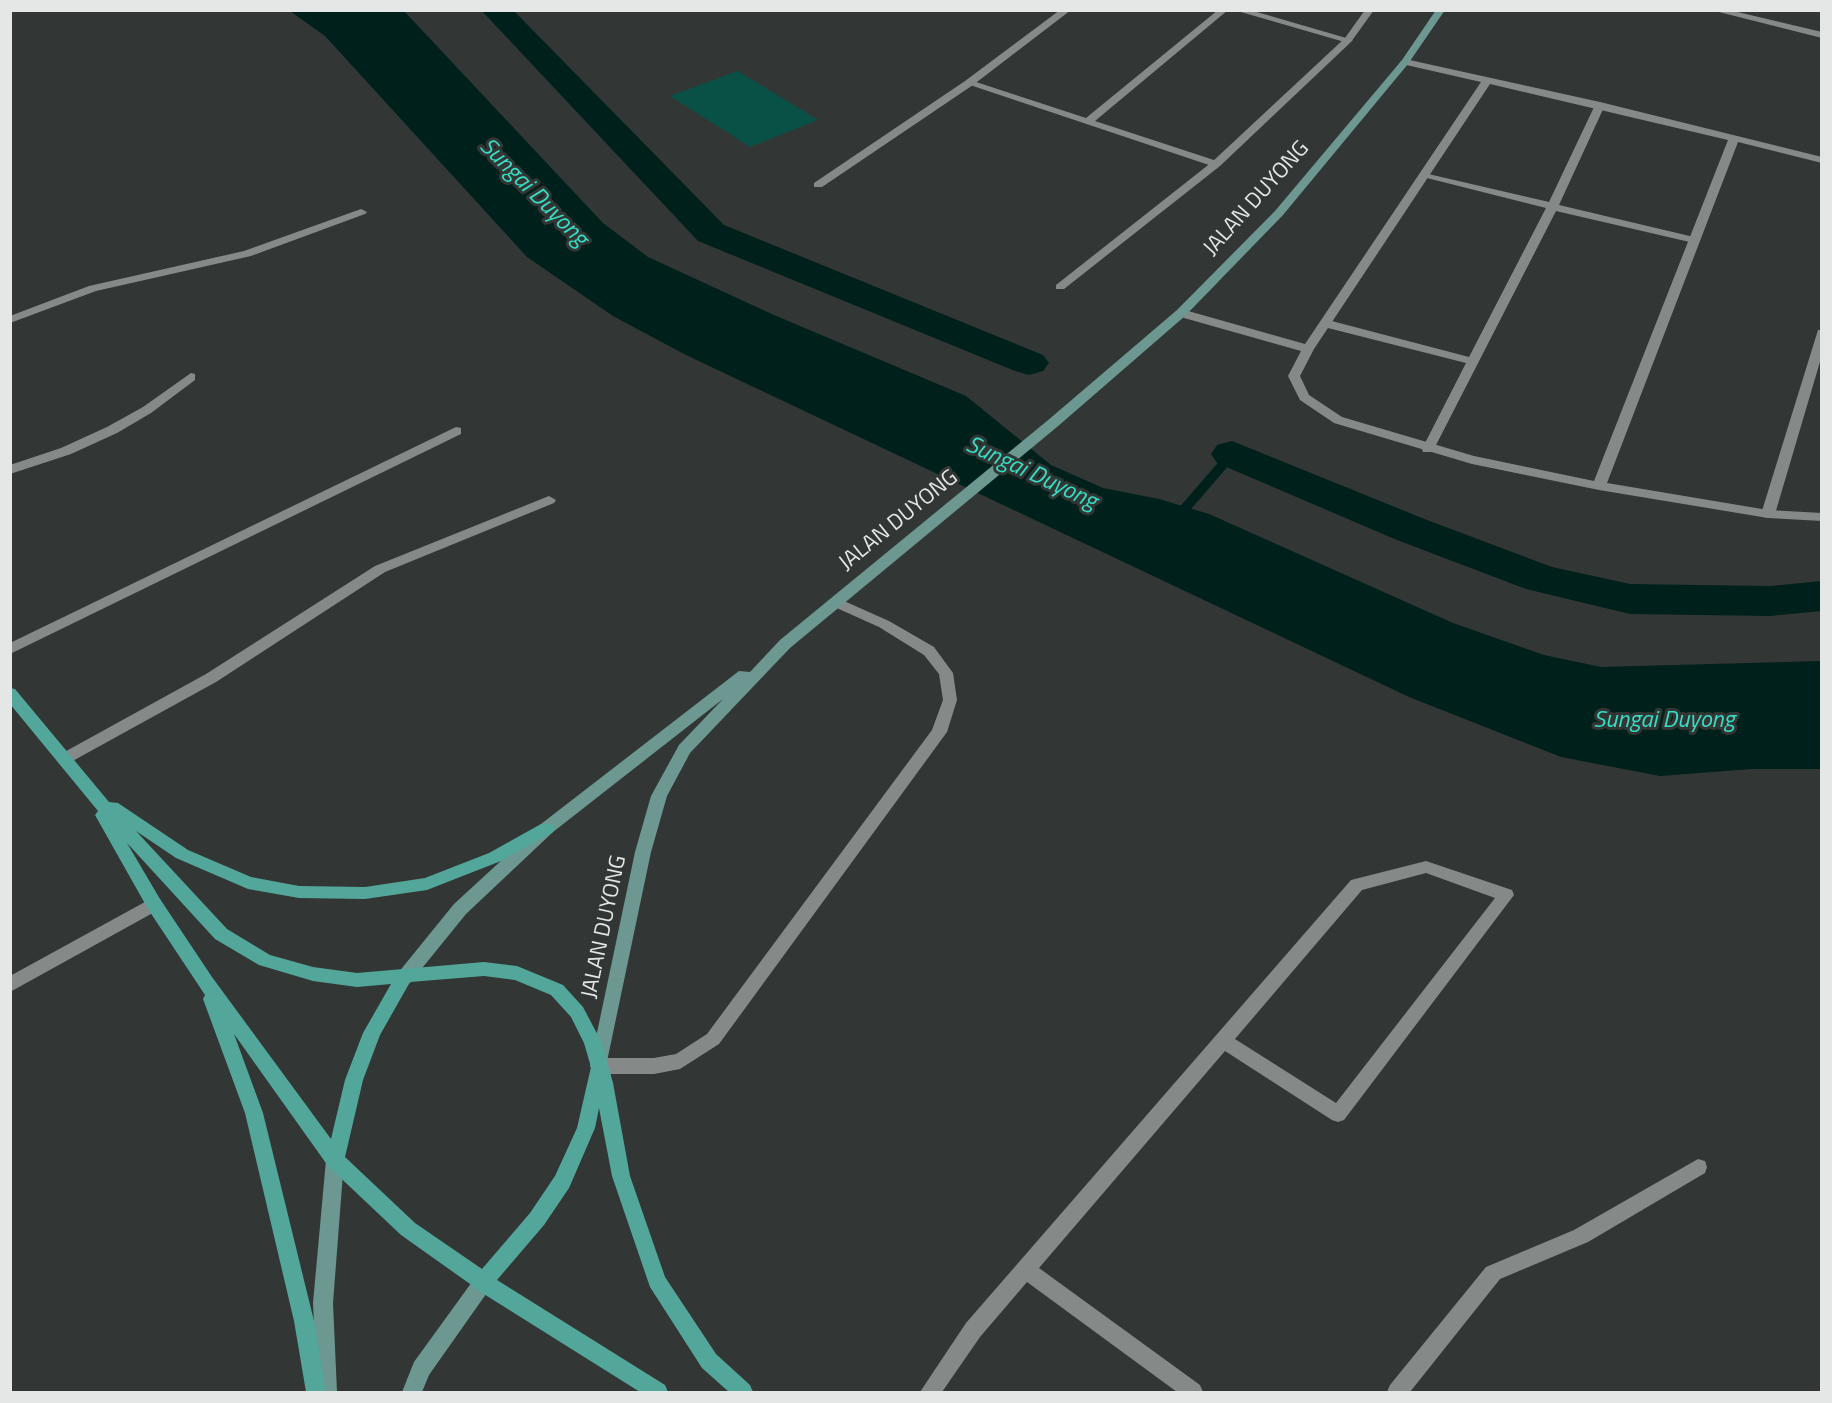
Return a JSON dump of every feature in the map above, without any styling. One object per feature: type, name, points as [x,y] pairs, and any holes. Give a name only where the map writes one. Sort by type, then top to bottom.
[{"type":"main road","name":"JALAN DUYONG","points":[[599,1066],[643,852],[659,795],[684,749],[785,644],[1052,424],[1181,313],[1279,213],[1405,62],[1441,10]]},
{"type":"main road","points":[[327,1392],[323,1304],[335,1160],[354,1080],[372,1033],[404,978],[460,909],[547,828],[785,644]]},
{"type":"main road","points":[[10,693],[90,792],[221,934],[265,960],[313,974],[357,980],[404,978],[484,969],[517,973],[556,990],[577,1012],[593,1043],[621,1176],[657,1281],[710,1361],[743,1392]]},
{"type":"main road","points":[[90,792],[182,854],[248,884],[299,892],[365,893],[428,884],[495,857],[547,828]]},
{"type":"main road","points":[[90,792],[154,904],[206,982],[335,1160],[408,1229],[484,1281],[658,1392]]},
{"type":"main road","points":[[206,982],[254,1113],[304,1321],[316,1392]]},
{"type":"main road","points":[[412,1392],[421,1369],[484,1281],[537,1219],[562,1182],[586,1128],[599,1066]]},
{"type":"street","points":[[818,185],[969,83],[1067,10]]},
{"type":"street","points":[[1088,122],[1224,10]]},
{"type":"street","points":[[1238,10],[1348,40]]},
{"type":"street","points":[[1060,287],[1216,164],[1348,40],[1370,10]]},
{"type":"street","points":[[1715,10],[1821,35]]},
{"type":"street","points":[[1405,62],[1600,105],[1821,160]]},
{"type":"street","points":[[1487,80],[1328,324],[1308,349],[1294,376],[1304,397],[1338,420],[1428,449],[1599,486],[1768,514],[1821,517]]},
{"type":"street","points":[[969,83],[1216,164]]},
{"type":"street","points":[[1428,449],[1553,206],[1600,105]]},
{"type":"street","points":[[1599,486],[1734,139]]},
{"type":"street","points":[[1424,176],[1694,240]]},
{"type":"street","points":[[10,320],[93,288],[247,254],[361,212]]},
{"type":"street","points":[[1181,313],[1308,349]]},
{"type":"street","points":[[1328,324],[1472,361]]},
{"type":"street","points":[[1768,514],[1821,333]]},
{"type":"street","points":[[10,470],[66,452],[112,430],[147,410],[191,377]]},
{"type":"street","points":[[10,649],[456,431]]},
{"type":"street","points":[[64,759],[211,678],[380,569],[549,500]]},
{"type":"street","points":[[599,1066],[654,1066],[680,1061],[713,1039],[939,732],[950,700],[946,673],[929,651],[884,624],[835,602]]},
{"type":"street","points":[[930,1392],[973,1330],[1357,885],[1426,867],[1506,895],[1338,1114],[1224,1041]]},
{"type":"street","points":[[10,986],[154,904]]},
{"type":"street","points":[[1397,1392],[1493,1273],[1581,1236],[1698,1167]]},
{"type":"street","points":[[1027,1270],[1193,1392]]},
{"type":"green space","points":[[738,71],[818,120],[750,147],[670,96]]},
{"type":"water","name":"Sungai Duyong","points":[[290,11],[404,11],[603,223],[648,257],[774,315],[966,396],[1051,465],[1103,488],[1159,499],[1209,514],[1453,623],[1544,655],[1601,667],[1821,661],[1821,769],[1752,769],[1660,776],[1561,757],[1409,697],[686,355],[613,316],[527,257],[325,36]]},
{"type":"waterway","points":[[496,10],[711,233],[1029,363]]},
{"type":"waterway","points":[[1175,520],[1232,454]]},
{"type":"waterway","points":[[1232,454],[1412,530],[1542,579],[1630,599],[1770,601],[1822,596]]}]
